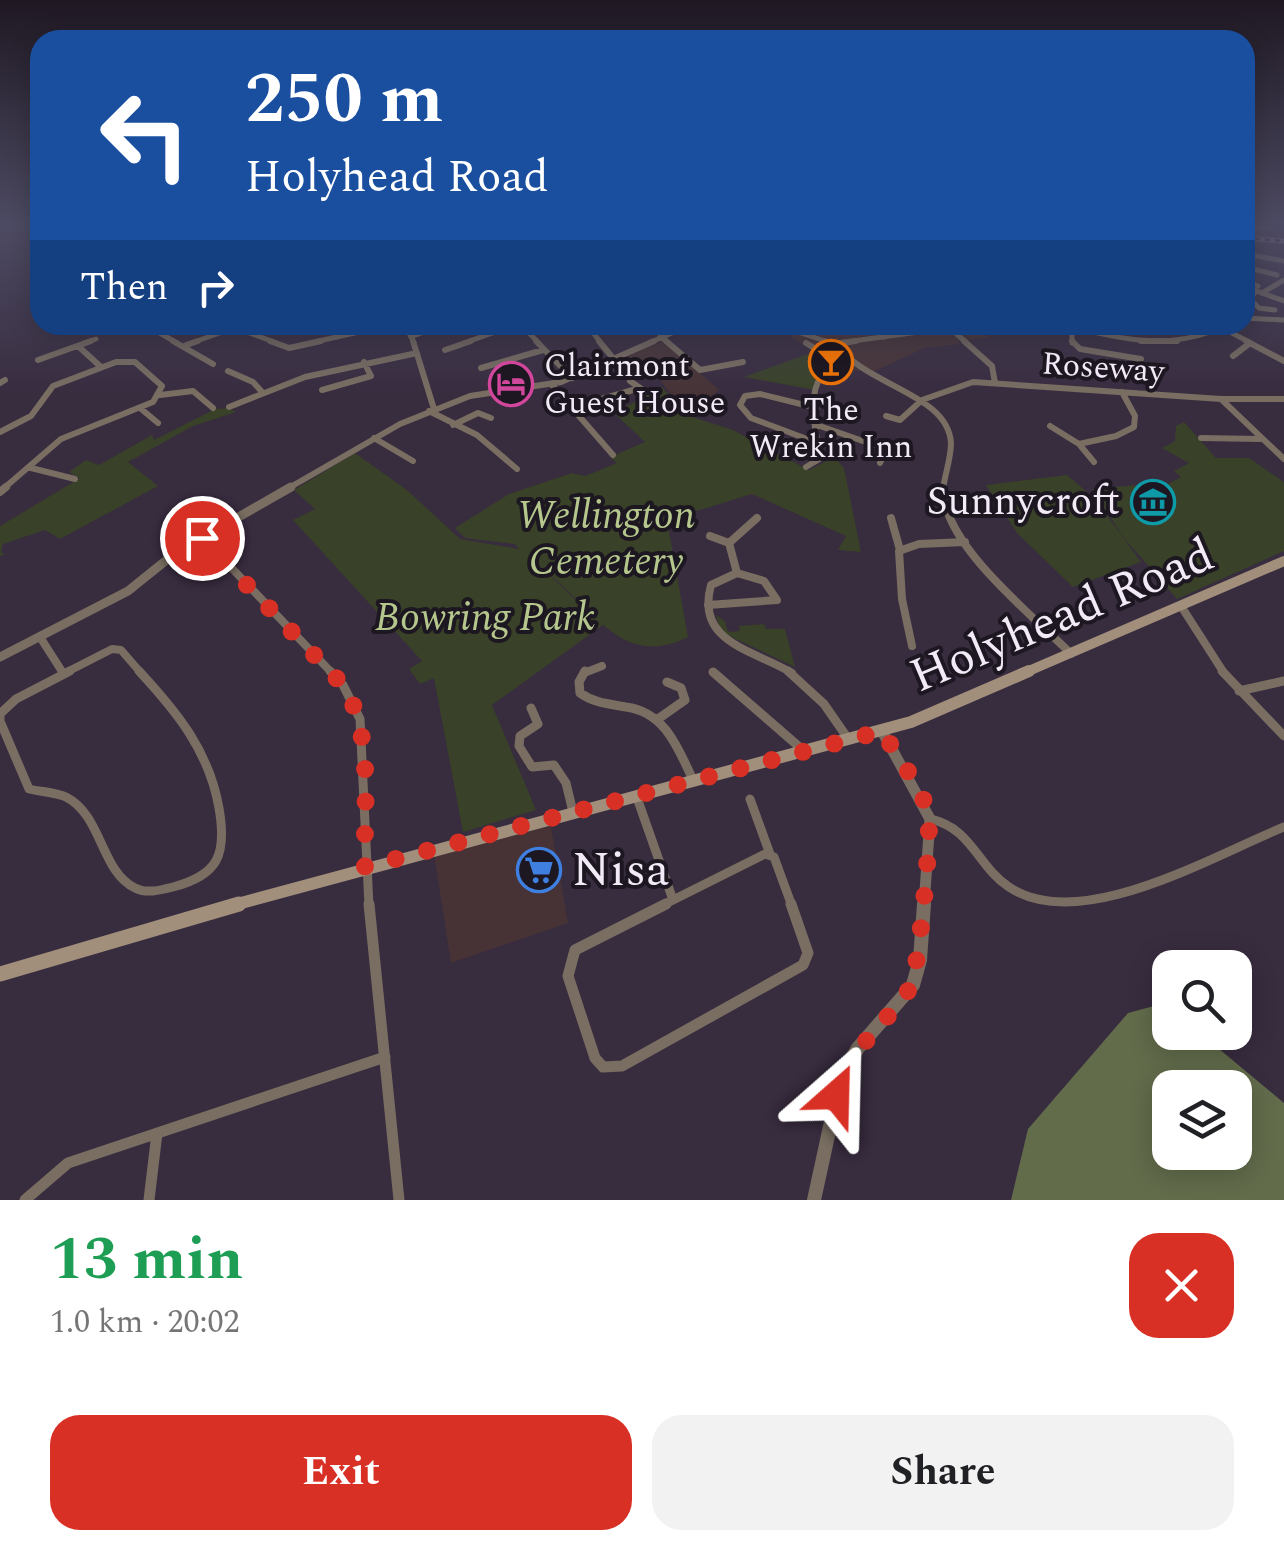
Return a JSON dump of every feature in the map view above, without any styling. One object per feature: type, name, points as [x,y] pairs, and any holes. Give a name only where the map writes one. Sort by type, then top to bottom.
[{"type":"main road","name":"Holyhead Road","points":[[0,974],[365,867],[882,731],[1071,654],[1284,560]]},
{"type":"street","points":[[1255,294],[1276,283]]},
{"type":"street","points":[[1255,288],[1284,301]]},
{"type":"street","points":[[1255,305],[1275,310]]},
{"type":"street","points":[[1255,319],[1284,320]]},
{"type":"street","points":[[166,335],[213,364]]},
{"type":"street","points":[[186,345],[212,335]]},
{"type":"street","points":[[254,335],[289,348],[346,335]]},
{"type":"street","points":[[446,350],[489,335]]},
{"type":"street","points":[[528,335],[572,378]]},
{"type":"street","points":[[594,335],[612,356]]},
{"type":"street","points":[[0,657],[128,590],[202,538],[374,438],[470,396],[552,385],[572,378],[612,356],[665,335]]},
{"type":"street","points":[[799,335],[837,344],[903,335]]},
{"type":"street","points":[[880,335],[884,338]]},
{"type":"street","points":[[957,335],[992,366],[996,383]]},
{"type":"street","points":[[1070,335],[1072,344],[1080,349],[1141,359]]},
{"type":"street","points":[[1120,335],[1161,342],[1202,335]]},
{"type":"street","points":[[1235,335],[1284,361]]},
{"type":"street","points":[[413,336],[432,410],[453,425],[478,435],[512,468]]},
{"type":"street","points":[[660,337],[681,350],[686,360],[700,370],[744,362]]},
{"type":"street","points":[[42,357],[96,339]]},
{"type":"street","points":[[806,343],[823,353],[820,364],[828,372]]},
{"type":"street","points":[[1232,356],[1250,343]]},
{"type":"street","points":[[837,344],[851,364],[922,400],[941,417],[952,435],[949,465],[941,488],[946,512],[965,542],[1071,654]]},
{"type":"street","points":[[78,346],[102,367]]},
{"type":"street","points":[[481,368],[543,350]]},
{"type":"street","points":[[228,407],[262,392],[364,362],[417,353]]},
{"type":"street","points":[[0,432],[31,416],[53,386],[102,367],[135,362],[160,383],[160,395]]},
{"type":"street","points":[[364,362],[371,376]]},
{"type":"street","points":[[806,468],[821,458],[815,442],[818,383],[828,372],[851,364]]},
{"type":"street","points":[[228,371],[253,382],[262,392]]},
{"type":"street","points":[[321,390],[381,373]]},
{"type":"street","points":[[570,408],[642,390],[630,381]]},
{"type":"street","name":"Roseway","points":[[886,416],[900,420],[922,400],[964,382],[1221,399],[1284,399]]},
{"type":"street","points":[[552,385],[613,455]]},
{"type":"street","points":[[0,492],[61,439],[95,422],[140,408],[160,395],[193,392],[210,406],[197,408]]},
{"type":"street","points":[[1078,444],[1116,436],[1134,427],[1136,416],[1122,392]]},
{"type":"street","points":[[815,442],[751,418],[740,405],[745,396],[755,394],[817,408]]},
{"type":"street","points":[[1221,399],[1284,459]]},
{"type":"street","points":[[140,408],[155,420],[164,413]]},
{"type":"street","points":[[453,425],[478,413],[491,418]]},
{"type":"street","points":[[817,425],[880,446],[886,453],[880,463]]},
{"type":"street","points":[[1050,426],[1078,444],[1094,462]]},
{"type":"street","points":[[374,438],[413,461]]},
{"type":"street","points":[[1201,438],[1260,439]]},
{"type":"street","points":[[62,474],[74,466]]},
{"type":"street","points":[[31,468],[74,478]]},
{"type":"street","points":[[729,543],[756,518]]},
{"type":"street","points":[[891,518],[900,550],[899,574],[912,646]]},
{"type":"street","points":[[710,536],[729,543]]},
{"type":"street","points":[[202,538],[343,685],[354,702],[362,748],[365,867],[400,1200]]},
{"type":"street","points":[[900,550],[920,544],[965,542]]},
{"type":"street","points":[[729,543],[736,573]]},
{"type":"street","points":[[708,605],[777,600],[764,581],[736,573],[711,584],[708,605],[718,634],[795,675],[825,705],[849,740]]},
{"type":"street","points":[[1181,606],[1215,662],[1284,736]]},
{"type":"street","points":[[40,637],[63,673]]},
{"type":"street","points":[[103,650],[121,650],[201,751],[222,826],[222,852],[216,869],[204,879],[160,890],[129,886],[99,835],[70,798],[28,789],[0,714],[16,698],[63,673],[103,650]]},
{"type":"street","points":[[602,666],[589,666],[579,682],[584,697],[602,705],[636,709],[658,719],[692,780]]},
{"type":"street","points":[[713,672],[804,751]]},
{"type":"street","points":[[658,719],[685,700],[681,688],[667,682]]},
{"type":"street","points":[[1239,691],[1284,682]]},
{"type":"street","points":[[531,708],[538,724],[520,736],[519,746],[532,767],[554,765],[566,783],[572,812]]},
{"type":"street","points":[[814,1200],[841,1076],[858,1048],[913,985],[920,960],[930,819],[882,731]]},
{"type":"street","points":[[636,795],[672,900]]},
{"type":"street","points":[[750,799],[806,944],[808,953],[803,965],[622,1066],[603,1067],[596,1058],[568,976],[570,958],[579,946],[770,854]]},
{"type":"street","points":[[930,819],[958,826],[1016,893],[1052,904],[1101,897],[1178,873],[1284,827]]},
{"type":"street","points":[[26,1200],[68,1162],[385,1057]]},
{"type":"street","points":[[149,1200],[157,1133]]},
{"type":"shaded area","points":[[787,335],[990,337],[924,348],[873,372],[844,369],[826,377],[817,374],[820,354]]},
{"type":"shaded area","points":[[664,341],[719,390],[686,415],[658,377],[624,353]]},
{"type":"shaded area","points":[[550,822],[568,923],[451,963],[434,854]]},
{"type":"green space","points":[[816,351],[820,354],[815,390],[744,377]]},
{"type":"green space","points":[[662,387],[686,415],[733,430],[809,470],[834,457],[844,468],[861,552],[838,550],[846,536],[752,494],[667,520],[688,637],[665,645],[645,646],[627,641],[547,573],[603,625],[492,705],[536,810],[463,832],[434,678],[420,684],[409,669],[422,661],[293,520],[315,509],[294,490],[355,453],[407,490],[460,539],[519,549],[515,544],[465,538],[455,528],[509,494],[572,473],[585,476],[617,463],[610,457],[645,442],[614,413]]},
{"type":"green space","points":[[215,409],[236,412],[193,426],[128,462],[158,486],[60,539],[45,530],[3,544],[1,552],[5,555],[0,556],[0,526],[80,478],[69,472],[86,460],[99,465],[152,435],[154,440]]},
{"type":"green space","points":[[1184,422],[1216,458],[1249,458],[1284,482],[1284,551],[1177,599],[1123,537],[1092,489],[1148,484],[1156,490],[1181,477],[1174,471],[1189,463],[1162,448],[1175,441],[1176,426]]},
{"type":"green space","points":[[1067,475],[1095,499],[1141,562],[1073,587],[1017,533],[986,485]]},
{"type":"green space","points":[[716,615],[725,621],[728,632],[740,631],[739,626],[764,624],[766,629],[785,629],[795,667],[721,632]]},
{"type":"green space","points":[[1152,1007],[1152,1050],[1220,1050],[1244,1070],[1152,1070],[1152,1170],[1252,1170],[1252,1076],[1284,1103],[1284,1200],[1011,1200],[1028,1129],[1128,1013]]},
{"type":"place","name":"The Wrekin Inn","points":[[831,362]]},
{"type":"place","name":"Clairmont Guest House","points":[[511,384]]},
{"type":"place","name":"Sunnycroft","points":[[1153,502]]},
{"type":"place","name":"Nisa","points":[[539,870]]},
{"type":"route","points":[[202,538],[343,685],[354,702],[362,748],[365,867],[882,731],[930,819],[920,960],[913,985],[858,1048],[841,1076],[836,1095]]},
{"type":"park label","name":"Wellington Cemetery","points":[[606,539]]},
{"type":"park label","name":"Bowring Park","points":[[485,618]]}]
